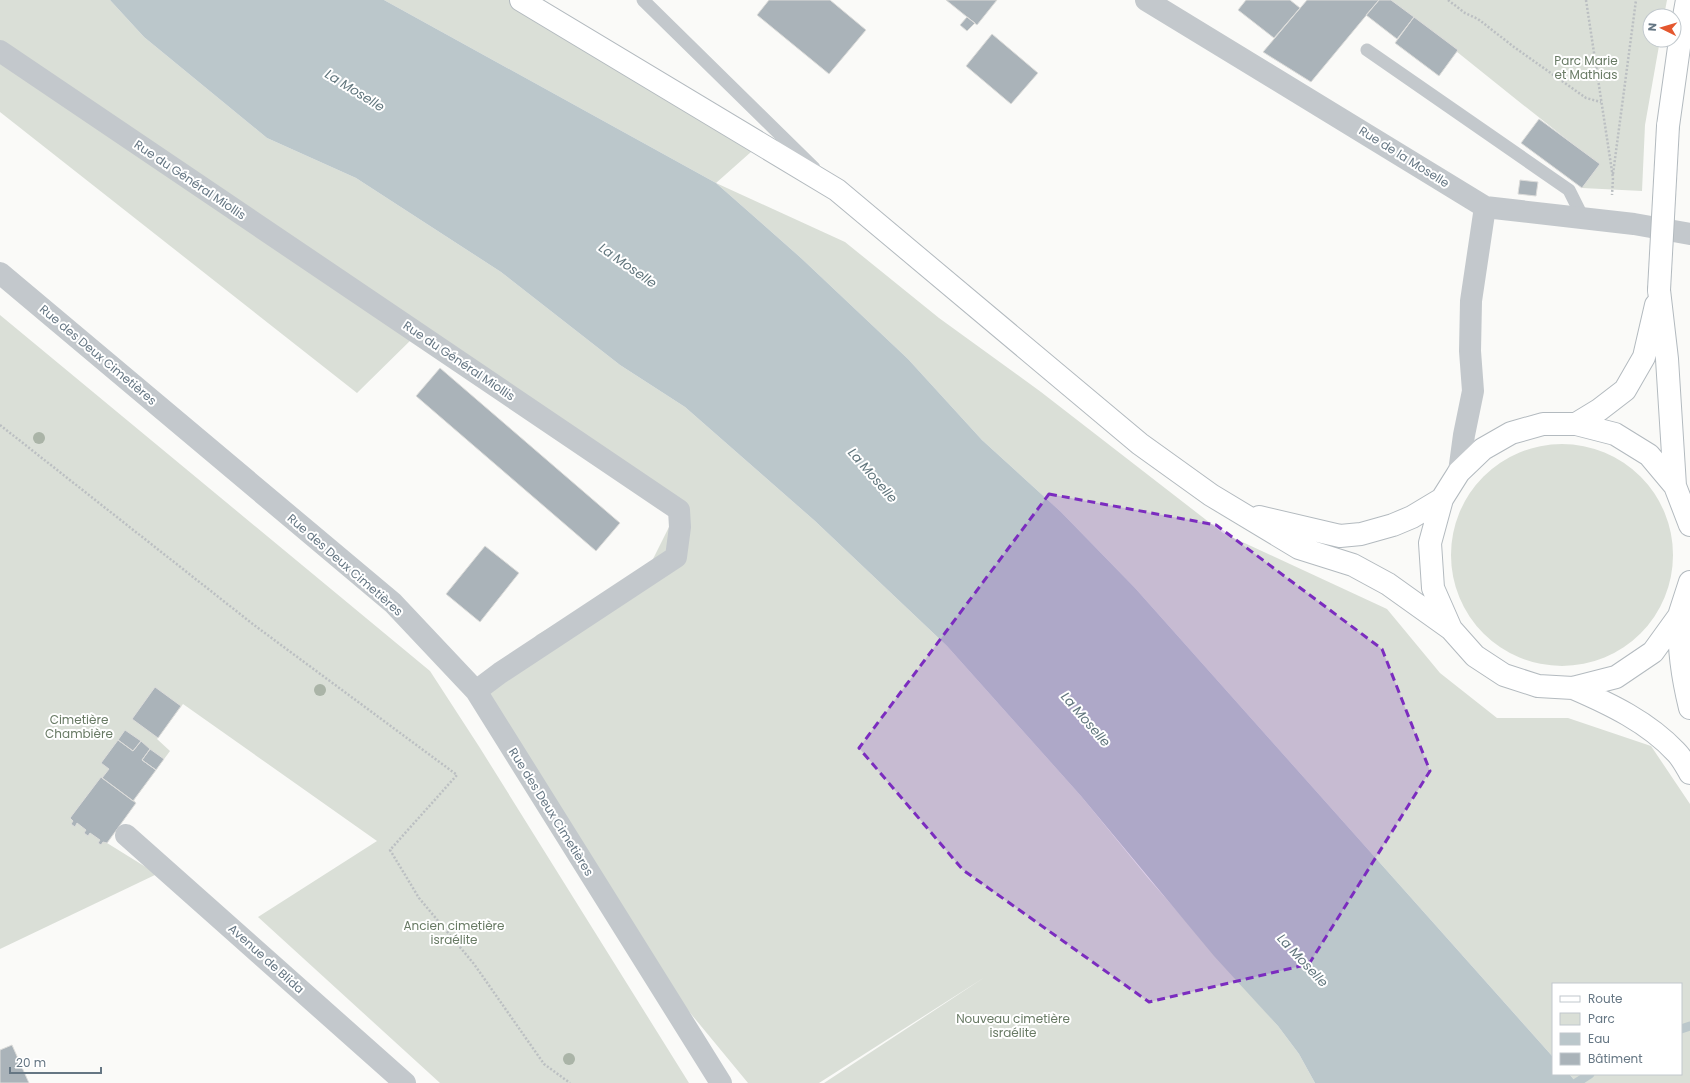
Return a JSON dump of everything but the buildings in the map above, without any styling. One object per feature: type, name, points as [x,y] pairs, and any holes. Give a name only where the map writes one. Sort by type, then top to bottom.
[{"type":"main road","points":[[521,0],[837,190],[1140,444],[1211,495],[1299,548],[1353,565],[1388,584],[1451,629],[1475,656],[1504,675],[1538,686],[1573,688],[1616,677],[1653,652],[1679,616],[1690,582]]},
{"type":"main road","points":[[1576,424],[1599,410],[1625,390],[1644,357],[1659,290],[1668,126],[1681,32],[1688,0]]},
{"type":"main road","points":[[1659,290],[1667,359],[1674,486]]},
{"type":"main road","points":[[1451,629],[1433,588],[1430,543],[1442,499],[1459,472],[1483,449],[1511,433],[1543,424],[1576,424],[1615,434],[1649,455],[1674,486],[1690,524]]},
{"type":"main road","points":[[1237,512],[1340,536],[1361,534],[1393,525],[1412,517],[1442,499]]},
{"type":"main road","points":[[1679,616],[1679,652],[1683,679],[1690,708]]},
{"type":"main road","points":[[1573,688],[1608,703],[1643,724],[1677,753],[1690,773]]},
{"type":"street","name":"Rue de la Moselle","points":[[1146,0],[1485,207],[1610,221],[1690,234]]},
{"type":"street","name":"Rue du Général Miollis","points":[[0,51],[679,510],[680,526],[676,557],[500,673],[476,691]]},
{"type":"street","points":[[1459,472],[1464,435],[1473,391],[1470,351],[1471,301],[1485,207]]},
{"type":"street","name":"Rue des Deux Cimetières","points":[[0,273],[392,603],[476,691],[721,1083]]},
{"type":"street","name":"Avenue de Blida","points":[[126,835],[405,1083]]},
{"type":"lane","points":[[643,0],[837,190]]},
{"type":"lane","points":[[1367,50],[1569,190],[1583,218]]},
{"type":"path","points":[[1448,0],[1466,13],[1478,19],[1514,47],[1586,98],[1601,102]]},
{"type":"path","points":[[1586,0],[1613,178]]},
{"type":"path","points":[[1610,221],[1613,178],[1636,0]]},
{"type":"path","points":[[0,425],[254,625],[456,775],[390,850],[419,898],[474,964],[544,1064],[570,1083]]},
{"type":"highlighted area","points":[[1049,494],[1216,525],[1382,649],[1430,771],[1309,964],[1149,1002],[963,870],[859,748]]},
{"type":"green space","name":"Nouveau cimetière israélite","points":[[0,0],[110,0],[144,37],[267,138],[356,178],[501,272],[620,365],[685,407],[815,521],[947,646],[1081,796],[1148,878],[1278,1026],[1299,1054],[1315,1083],[824,1083],[985,977],[819,1083],[748,1083],[635,946],[476,691],[500,673],[537,635],[607,595],[650,565],[671,523],[668,502],[418,333],[357,393],[0,112]]},
{"type":"green space","points":[[384,0],[521,0],[760,144],[716,183]]},
{"type":"green space","name":"Parc Marie et Mathias","points":[[1391,0],[1667,0],[1666,8],[1642,8],[1642,48],[1659,48],[1645,125],[1642,191],[1582,188],[1599,164]]},
{"type":"green space","points":[[716,183],[845,242],[939,318],[1041,392],[1223,533],[1387,609],[1440,673],[1497,718],[1568,718],[1651,746],[1690,804],[1690,1083],[1577,1083],[1570,1075],[1682,1075],[1682,983],[1552,983],[1552,1056],[1135,588],[1061,512],[982,440],[908,359],[801,258]]},
{"type":"green space","name":"Ancien cimetière israélite","points":[[0,315],[430,671],[480,748],[689,1083],[440,1083],[258,917],[377,841],[183,704],[157,739],[170,751],[134,800],[136,803],[107,843],[157,874],[0,949]]},
{"type":"green space","points":[[1551,444],[1573,444],[1605,452],[1624,463],[1641,476],[1654,493],[1665,512],[1671,533],[1673,555],[1671,577],[1665,598],[1654,617],[1641,634],[1624,647],[1605,658],[1573,666],[1551,666],[1519,658],[1500,647],[1483,634],[1470,617],[1459,598],[1451,566],[1451,544],[1459,512],[1470,493],[1483,476],[1500,463],[1519,452]]},
{"type":"water","name":"La Moselle","points":[[110,0],[384,0],[716,183],[801,258],[908,359],[982,440],[1061,512],[1135,588],[1552,1056],[1552,1075],[1570,1075],[1577,1083],[1315,1083],[1299,1054],[1278,1026],[1214,956],[1081,796],[947,646],[815,521],[685,407],[620,365],[501,272],[356,178],[267,138],[144,37]]},
{"type":"waterway","points":[[1682,1029],[1690,1026]]},
{"type":"waterway","points":[[1576,1083],[1588,1075]]},
{"type":"park label","name":"Cimetière Chambière","points":[[79,727]]}]
